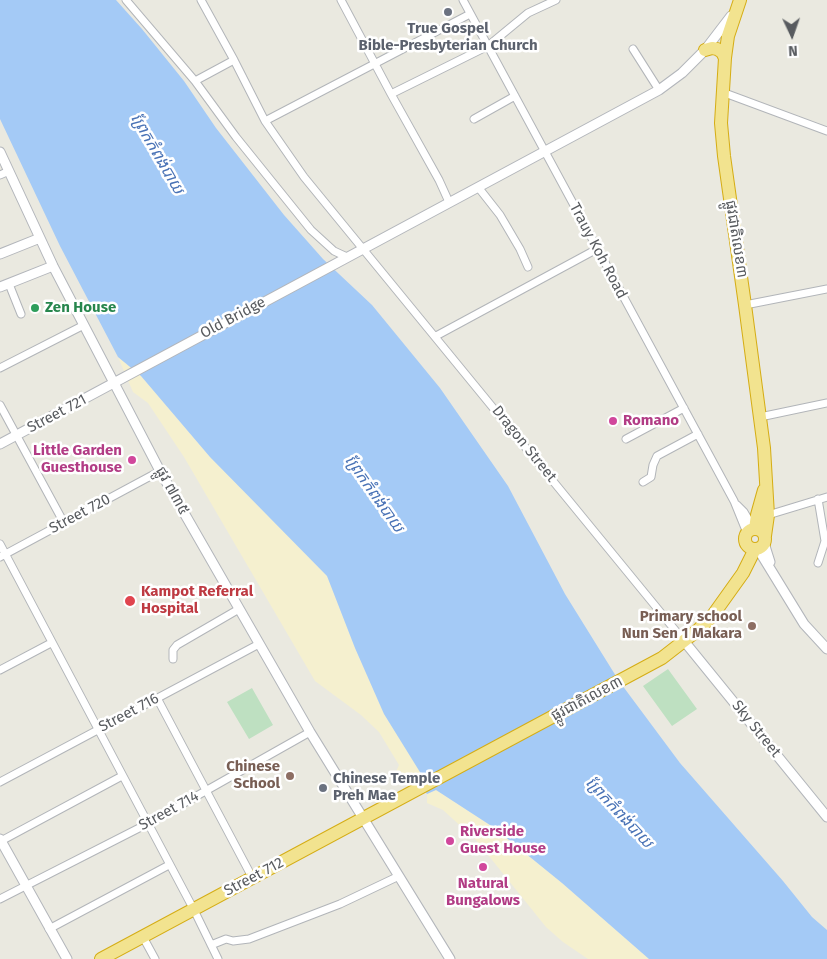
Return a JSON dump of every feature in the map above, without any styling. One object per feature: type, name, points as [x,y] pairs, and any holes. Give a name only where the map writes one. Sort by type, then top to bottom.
[{"type":"highway","name":"ផ្លូវជាតិលេខ៣","points":[[738,4],[728,36],[725,58],[722,92],[724,156],[760,416],[766,480],[767,531],[756,539]]},
{"type":"highway","points":[[705,50],[717,49],[722,52],[725,58]]},
{"type":"highway","name":"ផ្លូវជាតិលេខ៣","points":[[407,795],[662,658],[698,630],[713,615],[744,572],[756,539],[757,515],[766,480]]},
{"type":"highway","name":"Street 712","points":[[101,959],[407,795]]},
{"type":"street","points":[[126,0],[190,73],[236,137],[311,230],[334,251],[345,258]]},
{"type":"street","name":"Dragon Street","points":[[201,0],[265,121],[304,177],[436,336],[684,642]]},
{"type":"street","points":[[341,0],[439,180],[449,202]]},
{"type":"street","name":"Trauy Koh Road","points":[[463,0],[734,501],[744,512],[756,539]]},
{"type":"street","points":[[391,94],[488,46],[528,12],[556,0]]},
{"type":"street","name":"Old Bridge","points":[[114,383],[659,90],[682,73],[705,50],[722,29],[738,4]]},
{"type":"street","points":[[265,121],[470,14]]},
{"type":"street","points":[[633,49],[659,90]]},
{"type":"street","points":[[195,81],[234,60]]},
{"type":"street","points":[[722,92],[827,131]]},
{"type":"street","points":[[474,119],[515,96]]},
{"type":"street","name":"ផ្លូវ ៧៣៥","points":[[0,152],[4,173],[40,238],[160,471],[310,732],[450,959]]},
{"type":"street","points":[[478,187],[500,215],[528,267]]},
{"type":"street","points":[[0,254],[40,238]]},
{"type":"street","points":[[436,336],[597,249]]},
{"type":"street","points":[[21,314],[4,286],[53,266]]},
{"type":"street","points":[[745,305],[827,289]]},
{"type":"street","points":[[0,368],[84,325]]},
{"type":"street","name":"Street 721","points":[[0,444],[114,383]]},
{"type":"street","points":[[760,416],[827,403]]},
{"type":"street","points":[[0,405],[64,523]]},
{"type":"street","points":[[626,440],[684,408]]},
{"type":"street","points":[[643,482],[651,477],[657,456],[698,434]]},
{"type":"street","name":"Street 720","points":[[3,556],[160,471]]},
{"type":"street","points":[[768,515],[827,497]]},
{"type":"street","points":[[818,500],[825,541],[818,563]]},
{"type":"street","points":[[756,539],[804,624],[827,649]]},
{"type":"street","points":[[0,544],[3,556],[52,643],[194,910],[218,959]]},
{"type":"street","points":[[173,659],[173,650],[177,645],[239,609]]},
{"type":"street","name":"Sky Street","points":[[684,642],[827,816]]},
{"type":"street","points":[[0,670],[52,643]]},
{"type":"street","name":"Street 716","points":[[0,782],[259,644]]},
{"type":"street","points":[[157,698],[252,878]]},
{"type":"street","name":"Street 714","points":[[0,899],[147,824],[310,732]]},
{"type":"street","points":[[66,959],[1,840],[122,776]]},
{"type":"street","points":[[49,929],[170,866]]},
{"type":"street","points":[[211,945],[226,939],[233,941],[249,939],[340,904],[399,876]]},
{"type":"street","points":[[143,937],[155,959]]},
{"type":"green space","points":[[668,669],[697,709],[672,726],[643,686]]},
{"type":"green space","points":[[252,688],[273,725],[249,739],[227,702]]},
{"type":"sand","points":[[118,357],[141,376],[210,457],[327,576],[355,648],[384,714],[424,777],[417,780],[394,776],[399,765],[379,732],[361,715],[315,681],[184,457],[148,403],[133,392]]},
{"type":"sand","points":[[436,790],[493,827],[562,883],[649,959],[588,959],[563,942],[546,927],[476,840],[443,810],[427,803],[427,794]]},
{"type":"water","name":"ព្រែកកំពង់បាយ","points":[[0,0],[116,0],[142,29],[184,81],[216,128],[284,215],[323,259],[372,305],[440,388],[508,486],[565,594],[619,681],[680,763],[812,917],[827,930],[827,959],[649,959],[562,883],[493,827],[436,790],[427,794],[417,780],[423,777],[384,714],[355,648],[327,576],[210,457],[141,376],[118,357],[60,246],[0,119]]},
{"type":"place","name":"True Gospel Bible-Presbyterian Church","points":[[448,12]]},
{"type":"place","name":"Zen House","points":[[35,308]]},
{"type":"place","name":"Romano","points":[[613,421]]},
{"type":"place","name":"Little Garden Guesthouse","points":[[132,460]]},
{"type":"place","name":"Kampot Referral Hospital","points":[[130,601]]},
{"type":"place","name":"Primary school Nun Sen 1 Makara","points":[[752,626]]},
{"type":"place","name":"Chinese School","points":[[290,776]]},
{"type":"place","name":"Chinese Temple Preh Mae","points":[[323,788]]},
{"type":"place","name":"Riverside Guest House","points":[[450,841]]},
{"type":"place","name":"Natural Bungalows","points":[[483,867]]}]
